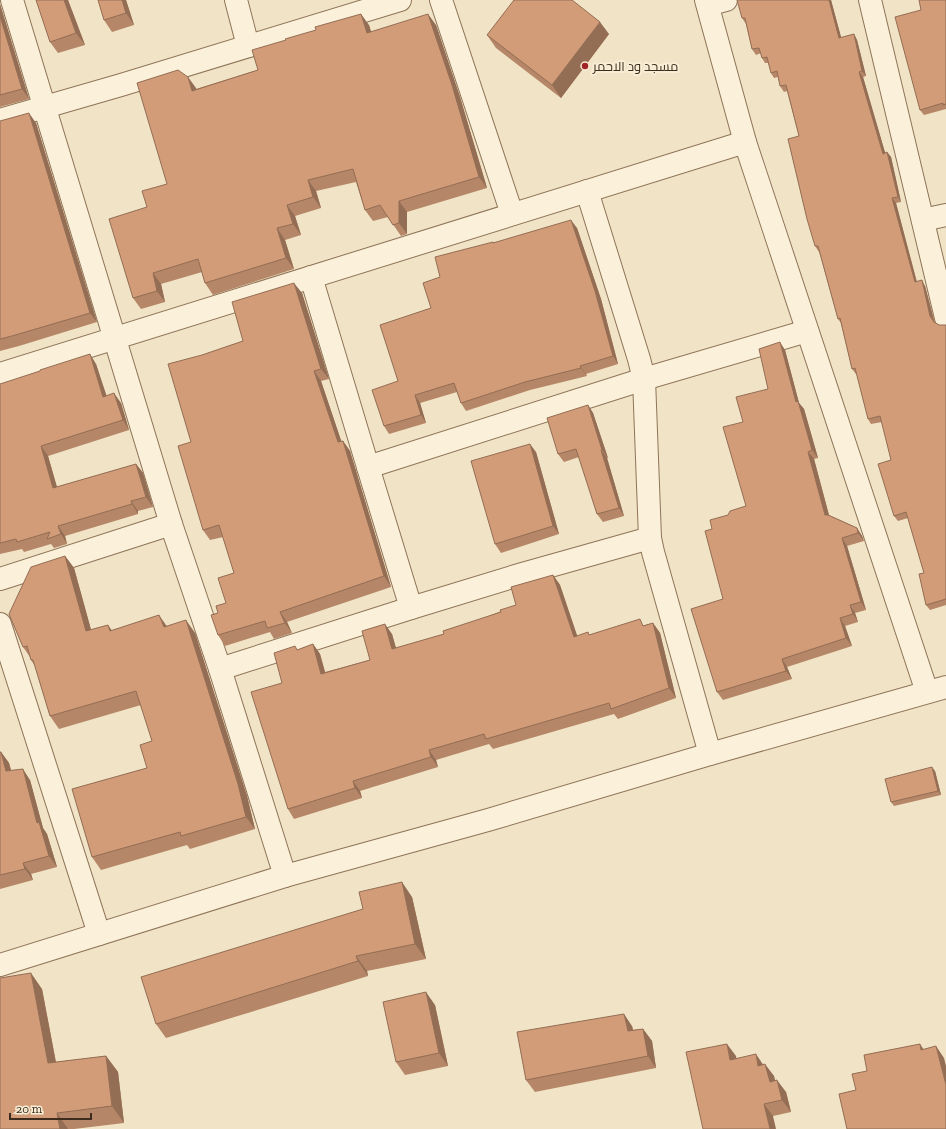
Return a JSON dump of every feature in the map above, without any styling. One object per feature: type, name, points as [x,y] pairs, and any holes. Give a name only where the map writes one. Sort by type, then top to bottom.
[{"type":"street","points":[[12,0],[170,524],[220,669],[285,876]]},
{"type":"street","points":[[236,0],[248,46]]},
{"type":"street","points":[[0,120],[400,0]]},
{"type":"street","points":[[441,0],[512,214]]},
{"type":"street","points":[[870,0],[946,318]]},
{"type":"street","points":[[0,965],[285,876],[496,818],[710,754],[937,690],[807,331],[745,142],[713,2]]},
{"type":"street","points":[[0,374],[745,142]]},
{"type":"street","points":[[588,191],[644,379],[650,538],[710,754]]},
{"type":"street","points":[[923,220],[946,215]]},
{"type":"street","points":[[311,277],[411,608]]},
{"type":"street","points":[[368,467],[644,379],[807,331]]},
{"type":"street","points":[[0,579],[170,524]]},
{"type":"street","points":[[220,669],[522,574],[650,538]]},
{"type":"street","points":[[0,624],[99,934]]},
{"type":"building","points":[[36,0],[64,0],[76,33],[50,42]]},
{"type":"building","points":[[98,0],[122,0],[126,13],[104,20]]},
{"type":"building","points":[[514,0],[572,0],[600,22],[552,85],[487,35]]},
{"type":"building","points":[[737,0],[829,0],[839,38],[854,34],[862,71],[859,72],[883,154],[887,152],[898,197],[892,198],[915,282],[922,280],[930,316],[934,322],[939,325],[946,325],[946,599],[926,605],[919,574],[924,573],[906,512],[894,516],[878,464],[891,460],[880,416],[868,419],[855,368],[852,369],[840,318],[838,319],[818,246],[815,246],[807,219],[788,139],[799,136],[786,85],[780,86],[777,71],[771,73],[767,57],[762,58],[759,48],[752,49],[745,18],[742,18]]},
{"type":"building","points":[[919,0],[946,0],[946,104],[943,105],[943,103],[920,110],[895,17],[921,10]]},
{"type":"building","points":[[361,14],[367,33],[428,14],[452,85],[479,177],[399,201],[399,223],[393,225],[380,205],[365,210],[353,169],[308,180],[313,197],[287,205],[293,224],[277,228],[286,258],[205,283],[198,259],[153,273],[157,291],[133,298],[109,219],[147,207],[142,191],[167,184],[137,83],[178,70],[188,77],[192,91],[258,70],[252,50],[316,30],[315,27]]},
{"type":"building","points":[[0,16],[22,89],[0,95]]},
{"type":"building","points":[[29,113],[90,313],[0,339],[0,121]]},
{"type":"building","points":[[571,220],[595,291],[613,356],[580,366],[581,368],[525,382],[461,403],[454,383],[415,395],[421,415],[384,426],[372,390],[398,381],[380,325],[431,308],[423,283],[440,277],[435,257],[493,243]]},
{"type":"building","points":[[294,283],[321,369],[314,371],[338,442],[343,441],[384,576],[280,612],[285,623],[267,628],[265,621],[218,635],[211,615],[218,613],[216,606],[226,603],[218,578],[234,573],[219,525],[203,530],[178,446],[191,442],[168,364],[202,355],[243,341],[232,302]]},
{"type":"building","points":[[780,342],[796,402],[798,401],[812,450],[808,452],[825,515],[857,528],[858,533],[842,538],[861,602],[850,605],[853,614],[840,618],[846,638],[782,659],[786,671],[717,692],[691,609],[723,599],[705,531],[712,529],[710,520],[728,515],[730,511],[746,506],[723,427],[743,422],[736,397],[768,389],[759,349]]},
{"type":"building","points":[[90,354],[103,397],[114,393],[123,420],[41,446],[53,488],[136,464],[146,497],[131,501],[132,504],[58,526],[61,534],[47,539],[50,532],[17,542],[16,539],[0,543],[0,384]]},
{"type":"building","points":[[588,405],[619,508],[597,514],[576,449],[558,454],[547,418]]},
{"type":"building","points":[[530,444],[553,526],[495,544],[471,461]]},
{"type":"building","points":[[65,556],[86,631],[108,625],[110,631],[159,615],[164,627],[186,620],[238,784],[246,817],[181,836],[180,832],[92,857],[72,789],[147,768],[140,745],[152,741],[136,691],[50,716],[33,660],[31,660],[27,646],[23,647],[9,614],[31,567]]},
{"type":"building","points":[[553,575],[574,637],[588,632],[589,635],[640,619],[643,626],[653,623],[669,688],[611,709],[609,703],[486,739],[484,734],[429,750],[431,757],[353,781],[355,788],[288,809],[251,692],[282,683],[274,653],[295,646],[297,650],[313,644],[321,674],[370,660],[362,631],[385,624],[392,649],[444,634],[443,631],[501,612],[500,610],[516,605],[511,587]]},
{"type":"building","points":[[0,752],[6,771],[23,769],[37,823],[39,822],[49,856],[23,863],[25,869],[0,875]]},
{"type":"building","points":[[932,767],[938,791],[891,802],[885,779]]},
{"type":"building","points":[[402,882],[415,944],[356,956],[358,961],[156,1024],[141,977],[363,909],[359,892]]},
{"type":"building","points":[[31,973],[48,1063],[106,1056],[112,1106],[57,1113],[60,1129],[0,1129],[0,978]]},
{"type":"building","points":[[426,992],[439,1053],[396,1062],[383,1002]]},
{"type":"building","points":[[624,1014],[628,1031],[643,1029],[648,1056],[526,1080],[517,1032]]},
{"type":"building","points":[[727,1044],[730,1060],[756,1054],[758,1066],[765,1064],[770,1082],[777,1080],[782,1100],[764,1104],[770,1129],[703,1129],[686,1052]]},
{"type":"building","points":[[920,1044],[921,1050],[936,1046],[946,1085],[946,1129],[847,1129],[839,1094],[856,1090],[852,1074],[867,1071],[864,1055]]},
{"type":"place","name":"مسجد ود الاحمر","points":[[585,66]]}]
